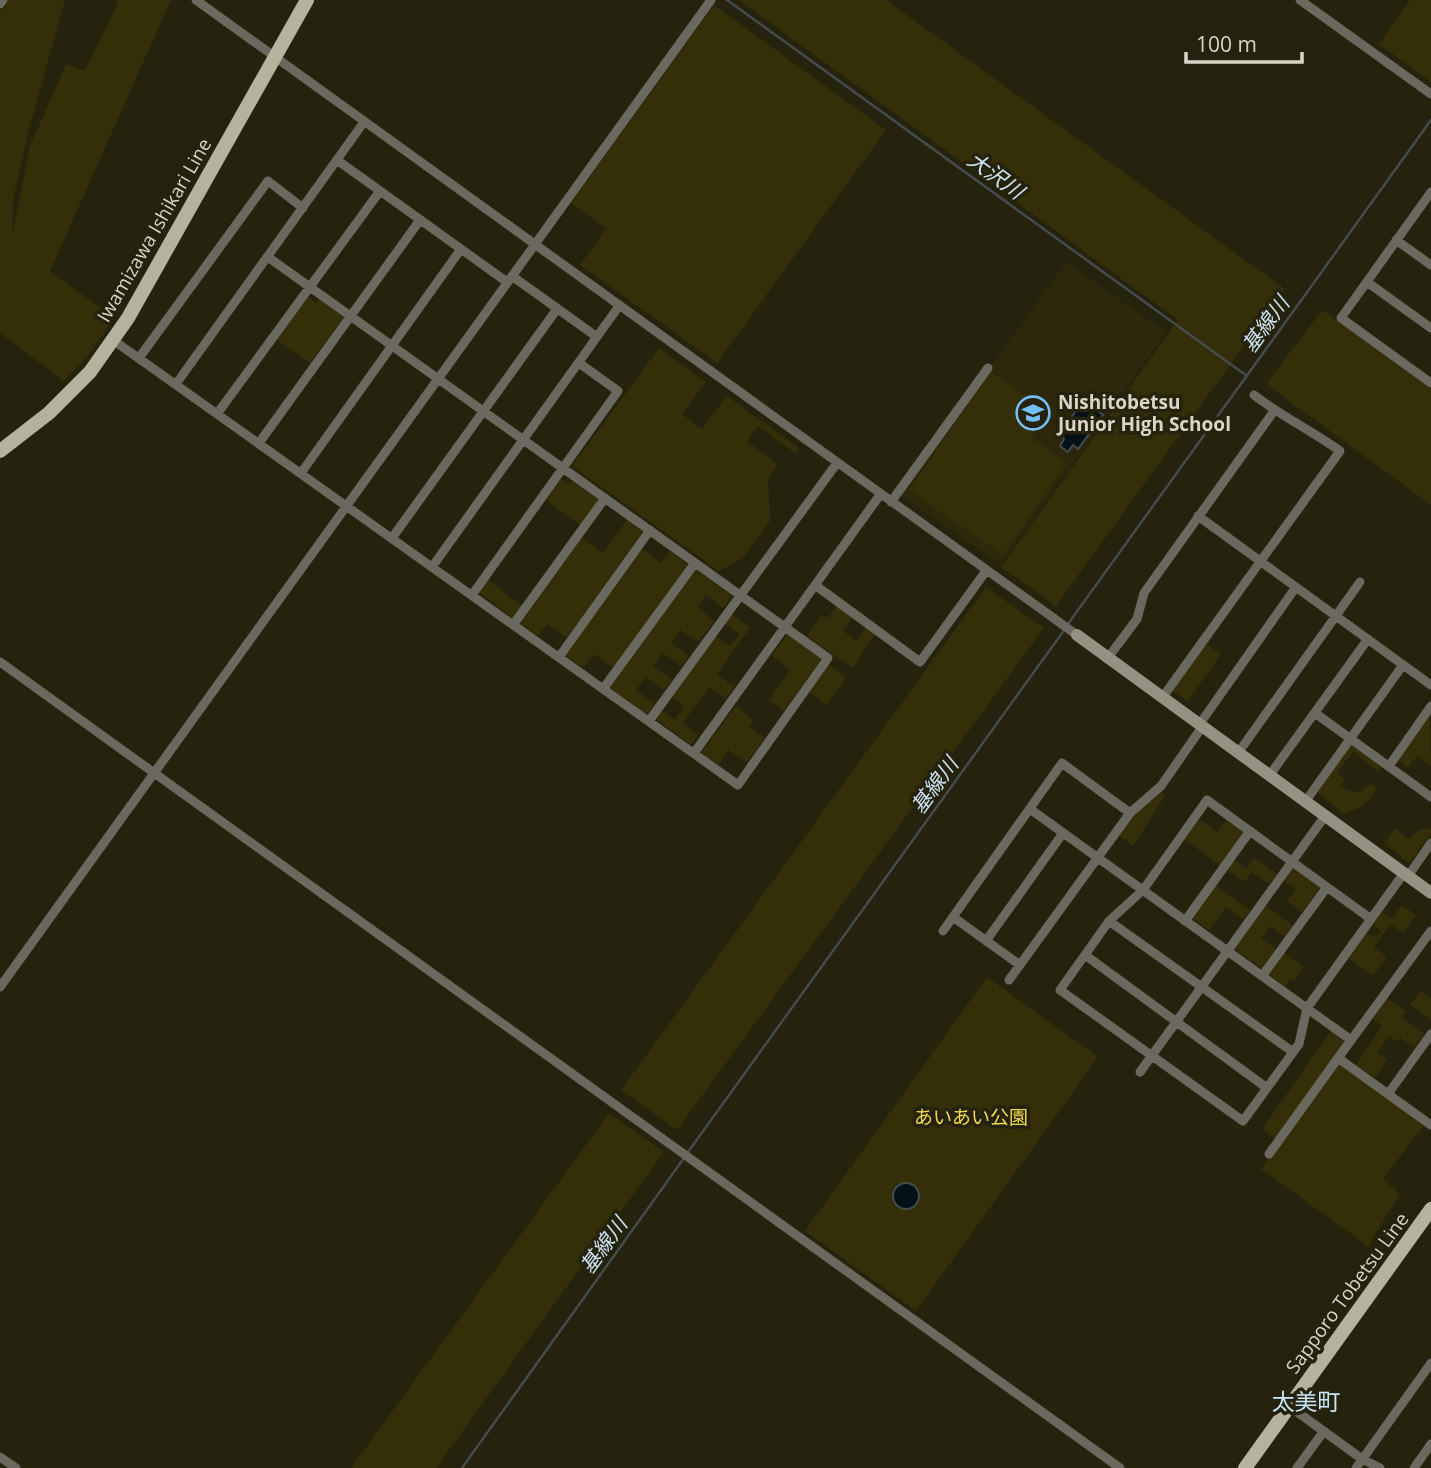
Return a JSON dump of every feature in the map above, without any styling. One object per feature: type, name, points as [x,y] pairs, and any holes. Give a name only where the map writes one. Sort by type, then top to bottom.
[{"type":"main road","name":"Iwamizawa Ishikari Line","points":[[0,451],[57,405],[90,372],[128,318],[307,0]]},
{"type":"main road","name":"Sapporo Tobetsu Line","points":[[1245,1468],[1431,1209]]},
{"type":"street","points":[[196,0],[1053,617],[1431,893]]},
{"type":"street","points":[[0,987],[711,0]]},
{"type":"street","points":[[1300,0],[1431,94]]},
{"type":"street","points":[[176,384],[364,122]]},
{"type":"street","points":[[337,160],[461,249],[597,337]]},
{"type":"street","points":[[139,358],[268,181],[303,208]]},
{"type":"street","points":[[217,414],[380,191]]},
{"type":"street","points":[[1430,197],[1341,318],[1431,383]]},
{"type":"street","points":[[259,443],[420,220]]},
{"type":"street","points":[[1396,240],[1431,265]]},
{"type":"street","points":[[301,473],[461,249]]},
{"type":"street","points":[[113,340],[738,785],[828,658],[268,257]]},
{"type":"street","points":[[1367,282],[1431,328]]},
{"type":"street","points":[[432,567],[619,306]]},
{"type":"street","points":[[392,538],[557,309]]},
{"type":"street","points":[[472,595],[618,391],[579,363]]},
{"type":"street","points":[[891,502],[988,368]]},
{"type":"street","points":[[1162,698],[1340,451],[1310,430],[1274,411],[1254,395]]},
{"type":"street","points":[[1107,659],[1137,619],[1144,593],[1274,411]]},
{"type":"street","points":[[649,721],[837,463]]},
{"type":"street","points":[[694,753],[880,495]]},
{"type":"street","points":[[513,625],[605,498]]},
{"type":"street","points":[[1198,516],[1431,685]]},
{"type":"street","points":[[559,657],[650,530]]},
{"type":"street","points":[[603,689],[695,563]]},
{"type":"street","points":[[815,584],[920,662],[986,571]]},
{"type":"street","points":[[1238,753],[1360,582]]},
{"type":"street","points":[[1009,980],[1130,813],[1161,786],[1296,587]]},
{"type":"street","points":[[1269,776],[1368,639]]},
{"type":"street","points":[[0,662],[1120,1468]]},
{"type":"street","points":[[1305,802],[1403,665]]},
{"type":"street","points":[[1388,766],[1431,706]]},
{"type":"street","points":[[1315,713],[1431,796]]},
{"type":"street","points":[[943,931],[1062,763],[1130,813]]},
{"type":"street","points":[[1371,919],[1208,800],[1143,890],[1109,920],[1060,990],[1243,1121],[1299,1044],[1307,1008],[1371,919],[1431,843]]},
{"type":"street","points":[[1030,809],[1351,1040]]},
{"type":"street","points":[[1140,1072],[1325,816]]},
{"type":"street","points":[[1185,921],[1250,831]]},
{"type":"street","points":[[986,941],[1063,833]]},
{"type":"street","points":[[1262,976],[1327,887]]},
{"type":"street","points":[[953,917],[1020,965]]},
{"type":"street","points":[[1109,920],[1293,1052]]},
{"type":"street","points":[[1269,1154],[1431,931]]},
{"type":"street","points":[[1084,955],[1267,1088]]},
{"type":"street","points":[[1388,1094],[1431,1034]]},
{"type":"street","points":[[1338,1058],[1431,1125]]},
{"type":"street","points":[[1356,1468],[1431,1363]]},
{"type":"street","points":[[1289,1406],[1362,1459],[1380,1468]]},
{"type":"street","points":[[1297,1468],[1324,1431]]},
{"type":"street","points":[[1414,1468],[1431,1444]]},
{"type":"street","points":[[0,1457],[16,1468]]},
{"type":"shaded area","name":"Nishitobetsu Junior High School","points":[[1066,262],[1166,332],[1001,565],[899,494]]},
{"type":"shaded area","points":[[1083,401],[1103,415],[1078,449],[1073,445],[1068,452],[1060,446],[1064,439],[1059,435]]},
{"type":"shaded area","points":[[906,1183],[915,1187],[919,1196],[915,1205],[906,1209],[897,1205],[893,1196],[897,1187]]},
{"type":"green space","points":[[9,0],[65,0],[14,195],[12,236],[30,146],[66,64],[85,71],[118,3],[116,0],[171,0],[50,271],[114,318],[91,352],[64,381],[0,333],[0,13]]},
{"type":"green space","points":[[739,0],[886,0],[1285,289],[1056,606],[1001,567],[1178,320]]},
{"type":"green space","points":[[1410,0],[1431,0],[1431,82],[1379,44]]},
{"type":"green space","points":[[714,5],[886,130],[717,363],[580,265],[606,229],[571,203]]},
{"type":"green space","points":[[308,297],[316,303],[319,299],[342,316],[310,363],[277,340]]},
{"type":"green space","points":[[1322,310],[1431,389],[1431,505],[1266,384]]},
{"type":"green space","points":[[659,348],[706,382],[682,414],[702,429],[727,396],[799,448],[795,453],[758,426],[747,441],[778,465],[768,479],[770,521],[743,558],[719,571],[572,466]]},
{"type":"green space","points":[[991,372],[1047,411],[1047,416],[1032,438],[1067,463],[1003,555],[909,490]]},
{"type":"green space","points":[[561,479],[569,485],[572,481],[596,498],[597,502],[580,525],[546,500]]},
{"type":"green space","points":[[627,520],[643,531],[567,638],[547,624],[538,636],[520,624],[582,538],[603,553]]},
{"type":"green space","points":[[642,549],[661,563],[670,551],[688,565],[613,668],[594,654],[583,668],[565,655]]},
{"type":"green space","points":[[696,570],[732,596],[723,608],[706,595],[697,607],[714,621],[698,642],[681,630],[671,643],[689,656],[681,666],[663,653],[653,666],[672,680],[664,690],[646,677],[636,690],[655,704],[647,715],[609,687]]},
{"type":"green space","points":[[488,580],[522,606],[513,618],[479,592]]},
{"type":"green space","points":[[986,587],[1044,628],[677,1130],[621,1090]]},
{"type":"green space","points":[[837,605],[854,616],[843,631],[857,641],[867,627],[876,633],[852,668],[807,636],[822,614],[828,618]]},
{"type":"green space","points":[[732,614],[750,628],[717,674],[734,687],[726,698],[709,687],[683,723],[698,735],[691,745],[656,719],[662,710],[675,720],[684,707],[672,697],[716,636],[730,646],[739,634],[725,624]]},
{"type":"green space","points":[[788,633],[822,658],[784,711],[769,700],[790,670],[772,656]]},
{"type":"green space","points":[[1205,643],[1221,654],[1188,701],[1171,690]]},
{"type":"green space","points":[[828,664],[846,677],[827,705],[809,692]]},
{"type":"green space","points":[[736,706],[754,720],[749,726],[765,738],[746,763],[729,750],[718,765],[701,753]]},
{"type":"green space","points":[[1430,713],[1431,766],[1417,756],[1408,768],[1397,760]]},
{"type":"green space","points":[[1352,743],[1382,766],[1378,772],[1353,751],[1337,773],[1346,781],[1340,785],[1360,793],[1370,783],[1377,788],[1364,804],[1344,814],[1316,789]]},
{"type":"green space","points":[[1161,793],[1165,796],[1133,846],[1119,835],[1133,815]]},
{"type":"green space","points":[[1199,819],[1217,832],[1227,819],[1245,833],[1221,866],[1184,839]]},
{"type":"green space","points":[[1395,828],[1409,839],[1420,829],[1431,829],[1431,834],[1409,863],[1384,843]]},
{"type":"green space","points":[[1254,858],[1277,874],[1269,884],[1252,872],[1244,882],[1226,869],[1233,859],[1247,869]]},
{"type":"green space","points":[[1293,866],[1321,887],[1302,912],[1287,901],[1296,889],[1283,880]]},
{"type":"green space","points":[[1215,885],[1250,910],[1243,919],[1226,907],[1209,930],[1192,918]]},
{"type":"green space","points":[[1265,905],[1293,926],[1285,937],[1270,926],[1261,938],[1276,949],[1261,968],[1233,948]]},
{"type":"green space","points":[[1402,905],[1416,915],[1403,933],[1390,924],[1374,947],[1387,957],[1373,976],[1348,958],[1366,932],[1376,938],[1381,931],[1373,925],[1382,912],[1392,919]]},
{"type":"green space","points":[[1283,952],[1304,967],[1294,981],[1291,979],[1285,986],[1268,974]]},
{"type":"green space","name":"あいあい公園","points":[[987,977],[1098,1057],[916,1311],[805,1231]]},
{"type":"green space","points":[[1421,991],[1431,999],[1431,1020],[1410,1004]]},
{"type":"green space","points":[[1387,998],[1406,1011],[1402,1018],[1424,1033],[1414,1047],[1401,1038],[1398,1042],[1389,1036],[1377,1053],[1387,1060],[1375,1078],[1356,1065],[1382,1026],[1373,1019]]},
{"type":"green space","points":[[1331,1031],[1344,1040],[1344,1046],[1276,1139],[1262,1129]]},
{"type":"green space","points":[[1339,1064],[1424,1125],[1383,1179],[1400,1194],[1368,1246],[1261,1169]]},
{"type":"green space","points":[[609,1113],[664,1152],[436,1468],[351,1468]]},
{"type":"waterway","name":"大沢川","points":[[727,0],[1247,376]]},
{"type":"waterway","name":"基線川","points":[[1068,624],[1431,120]]},
{"type":"waterway","name":"基線川","points":[[688,1152],[1065,629]]},
{"type":"waterway","name":"基線川","points":[[462,1468],[684,1158]]},
{"type":"place","name":"Nishitobetsu Junior High School","points":[[1033,413]]},
{"type":"district","name":"太美町","points":[[1306,1401]]}]
